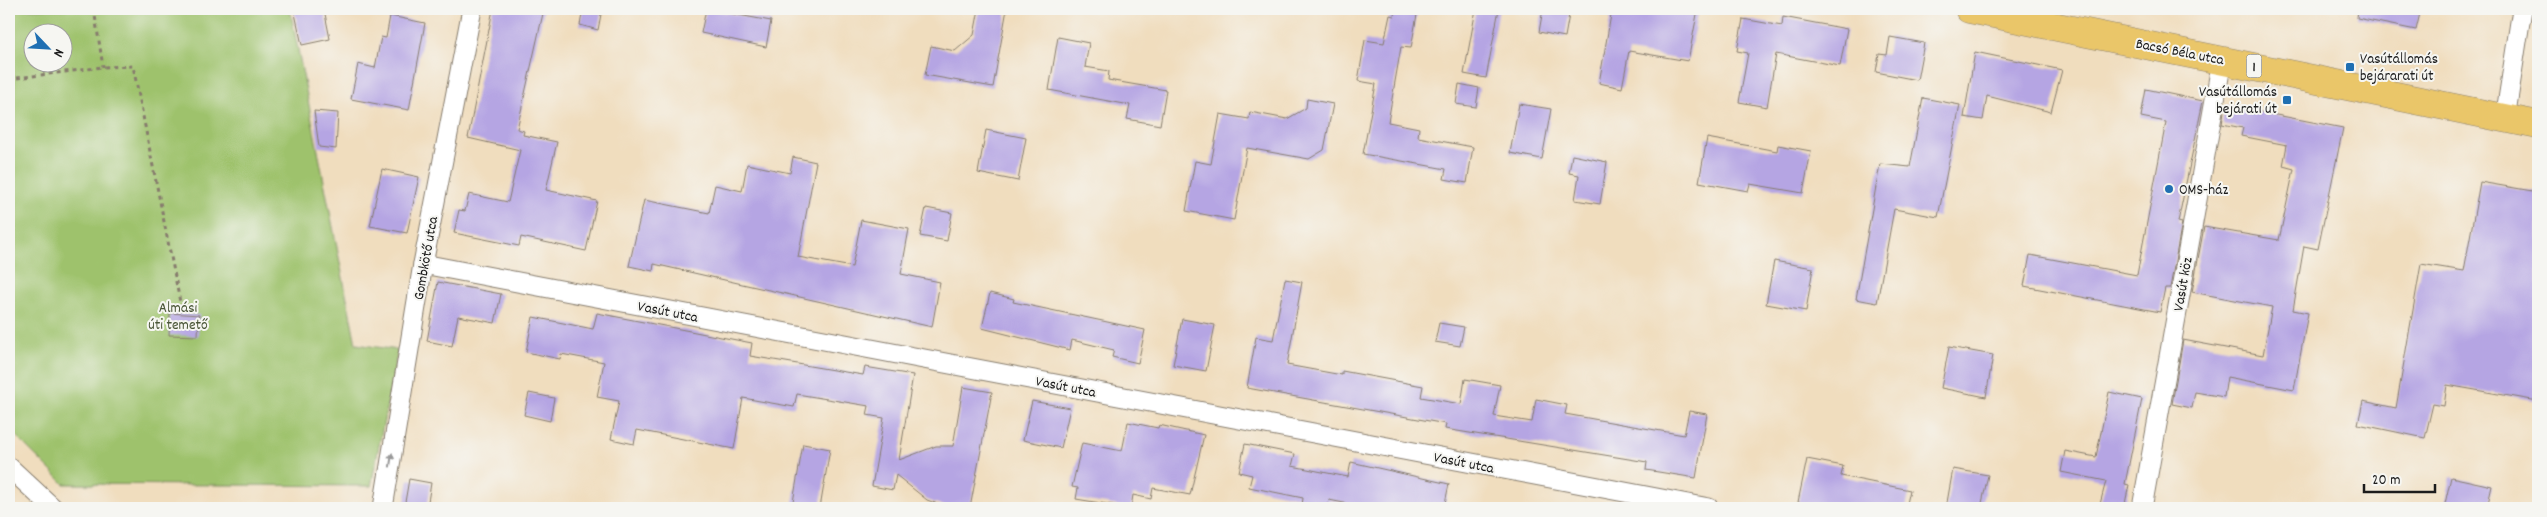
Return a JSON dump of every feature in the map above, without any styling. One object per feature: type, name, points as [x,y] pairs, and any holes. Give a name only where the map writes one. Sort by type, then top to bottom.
[{"type":"main road","name":"Bacsó Béla utca","points":[[1969,9],[2538,125]]},
{"type":"street","name":"Gombkötő utca","points":[[382,508],[423,264],[472,9]]},
{"type":"street","points":[[2505,119],[2522,9]]},
{"type":"street","name":"Vasút köz","points":[[2142,508],[2222,60]]},
{"type":"street","name":"Vasút utca","points":[[423,264],[1709,508]]},
{"type":"street","points":[[9,467],[53,508]]},
{"type":"path","points":[[94,9],[103,67]]},
{"type":"path","points":[[9,79],[103,67],[133,66],[181,307]]},
{"type":"green space","name":"Almási úti temető","points":[[9,9],[290,9],[356,344],[398,350],[371,486],[64,484],[9,429]]},
{"type":"building","points":[[294,9],[324,9],[330,39],[302,45]]},
{"type":"building","points":[[493,9],[544,9],[517,129],[524,131],[523,135],[557,142],[546,190],[597,201],[586,251],[521,237],[519,246],[454,233],[459,210],[465,211],[469,194],[508,202],[520,150],[468,138]]},
{"type":"building","points":[[583,9],[602,9],[598,30],[580,25]]},
{"type":"building","points":[[706,9],[771,21],[766,47],[701,33]]},
{"type":"building","points":[[979,9],[1007,9],[993,87],[925,75],[931,46],[955,51],[974,35]]},
{"type":"building","points":[[1395,9],[1418,9],[1411,48],[1401,47],[1388,122],[1419,128],[1418,137],[1473,147],[1467,183],[1444,179],[1446,169],[1363,154],[1376,84],[1358,81],[1365,40],[1384,43],[1390,15],[1394,16]]},
{"type":"building","points":[[1476,9],[1499,9],[1486,78],[1464,74]]},
{"type":"building","points":[[1543,9],[1570,9],[1565,37],[1539,32]]},
{"type":"building","points":[[1612,9],[1698,9],[1688,61],[1629,51],[1622,88],[1599,83]]},
{"type":"building","points":[[2358,9],[2421,9],[2416,30],[2357,18]]},
{"type":"building","points":[[390,16],[425,23],[409,110],[351,99],[358,64],[375,68],[381,37],[386,38]]},
{"type":"building","points":[[1783,17],[1847,29],[1840,66],[1776,54],[1767,107],[1739,102],[1748,53],[1737,51],[1743,19],[1782,26]]},
{"type":"building","points":[[1058,37],[1089,43],[1085,67],[1109,71],[1108,80],[1166,90],[1160,125],[1127,119],[1130,105],[1049,90]]},
{"type":"building","points":[[1890,37],[1924,43],[1917,80],[1876,72],[1879,54],[1887,55]]},
{"type":"building","points":[[1975,52],[2062,70],[2051,112],[1987,96],[1983,120],[1964,117]]},
{"type":"building","points":[[1459,84],[1479,88],[1476,107],[1456,104]]},
{"type":"building","name":"OMS-ház","points":[[2146,89],[2203,101],[2178,222],[2182,223],[2170,288],[2165,288],[2160,312],[2024,286],[2030,255],[2137,275],[2166,122],[2141,117]]},
{"type":"building","points":[[1923,98],[1960,105],[1938,217],[1894,209],[1877,303],[1856,299],[1880,164],[1910,167]]},
{"type":"building","points":[[1307,99],[1333,104],[1324,150],[1309,159],[1247,148],[1234,220],[1186,211],[1195,161],[1211,164],[1220,114],[1249,119],[1250,112],[1287,119],[1306,108]]},
{"type":"building","points":[[1519,104],[1551,109],[1542,159],[1510,153]]},
{"type":"building","points":[[2225,105],[2343,128],[2318,249],[2304,246],[2293,310],[2308,313],[2294,390],[2227,377],[2224,397],[2195,392],[2192,408],[2172,404],[2183,340],[2263,355],[2272,307],[2192,292],[2204,227],[2279,240],[2294,169],[2283,166],[2287,145],[2241,136],[2243,128],[2222,124]]},
{"type":"building","points":[[314,111],[338,113],[336,149],[319,147]]},
{"type":"building","points":[[986,130],[1026,138],[1018,181],[978,173]]},
{"type":"building","points":[[1707,138],[1777,151],[1778,145],[1811,151],[1803,193],[1750,184],[1748,191],[1699,182]]},
{"type":"building","points":[[1572,155],[1607,162],[1600,204],[1575,200],[1579,175],[1569,173]]},
{"type":"building","points":[[793,157],[816,162],[798,257],[852,267],[861,220],[909,229],[901,274],[940,282],[932,327],[654,264],[653,271],[629,266],[644,200],[709,213],[715,185],[742,191],[747,164],[790,173]]},
{"type":"building","points":[[382,169],[419,177],[407,233],[370,226]]},
{"type":"building","points":[[2480,182],[2538,192],[2538,401],[2447,385],[2444,406],[2433,404],[2425,438],[2358,424],[2363,401],[2396,408],[2421,264],[2464,271]]},
{"type":"building","points":[[926,208],[952,213],[947,241],[920,236]]},
{"type":"building","points":[[1774,261],[1813,268],[1806,311],[1766,304]]},
{"type":"building","points":[[1285,279],[1302,282],[1287,365],[1342,375],[1342,371],[1423,386],[1421,397],[1461,404],[1465,379],[1500,385],[1494,416],[1532,422],[1536,399],[1567,405],[1565,414],[1684,435],[1689,411],[1707,414],[1696,478],[1646,470],[1647,462],[1445,429],[1446,424],[1247,388],[1256,337],[1273,340]]},
{"type":"building","points":[[438,282],[501,294],[495,323],[458,316],[452,346],[427,341]]},
{"type":"building","points":[[990,293],[1014,299],[1013,302],[1145,330],[1138,363],[1112,357],[1114,350],[1072,340],[1070,350],[982,328]]},
{"type":"building","points":[[170,313],[199,315],[198,336],[169,335]]},
{"type":"building","points":[[597,313],[752,343],[750,356],[863,375],[865,367],[913,375],[899,460],[936,446],[953,446],[963,387],[992,392],[970,508],[949,508],[927,500],[896,475],[893,490],[872,486],[884,418],[867,415],[869,406],[797,394],[794,407],[743,398],[734,449],[637,430],[634,444],[611,439],[619,401],[597,397],[604,362],[561,354],[560,359],[526,352],[533,317],[593,329]]},
{"type":"building","points":[[1182,319],[1215,325],[1206,371],[1173,365]]},
{"type":"building","points":[[1439,323],[1464,327],[1460,346],[1435,342]]},
{"type":"building","points":[[1949,347],[1993,355],[1986,397],[1941,388]]},
{"type":"building","points":[[2109,392],[2142,399],[2125,484],[2129,485],[2124,508],[2099,508],[2106,481],[2061,472],[2065,451],[2096,457]]},
{"type":"building","points":[[529,393],[554,398],[550,421],[524,415]]},
{"type":"building","points":[[1032,401],[1070,408],[1061,448],[1023,440]]},
{"type":"building","points":[[1128,422],[1158,428],[1159,425],[1204,435],[1190,495],[1153,488],[1151,499],[1133,495],[1131,508],[1076,499],[1078,488],[1072,487],[1082,443],[1122,451]]},
{"type":"building","points":[[803,444],[830,449],[820,508],[792,508]]},
{"type":"building","points":[[1245,444],[1295,454],[1292,466],[1348,477],[1351,462],[1449,484],[1444,508],[1369,508],[1329,500],[1327,508],[1302,505],[1303,498],[1249,487],[1252,475],[1239,472]]},
{"type":"building","points":[[1807,459],[1843,466],[1841,476],[1910,490],[1906,508],[1827,508],[1798,502]]},
{"type":"building","points":[[1953,469],[1988,475],[1981,508],[1946,508]]},
{"type":"building","points":[[2451,477],[2492,486],[2487,508],[2444,508]]},
{"type":"building","points":[[409,479],[431,483],[427,508],[404,508]]},
{"type":"place","name":"Vasútállomás bejárarati út","points":[[2350,67]]},
{"type":"place","name":"Vasútállomás bejárati út","points":[[2287,100]]},
{"type":"place","name":"OMS-ház","points":[[2169,189]]}]
